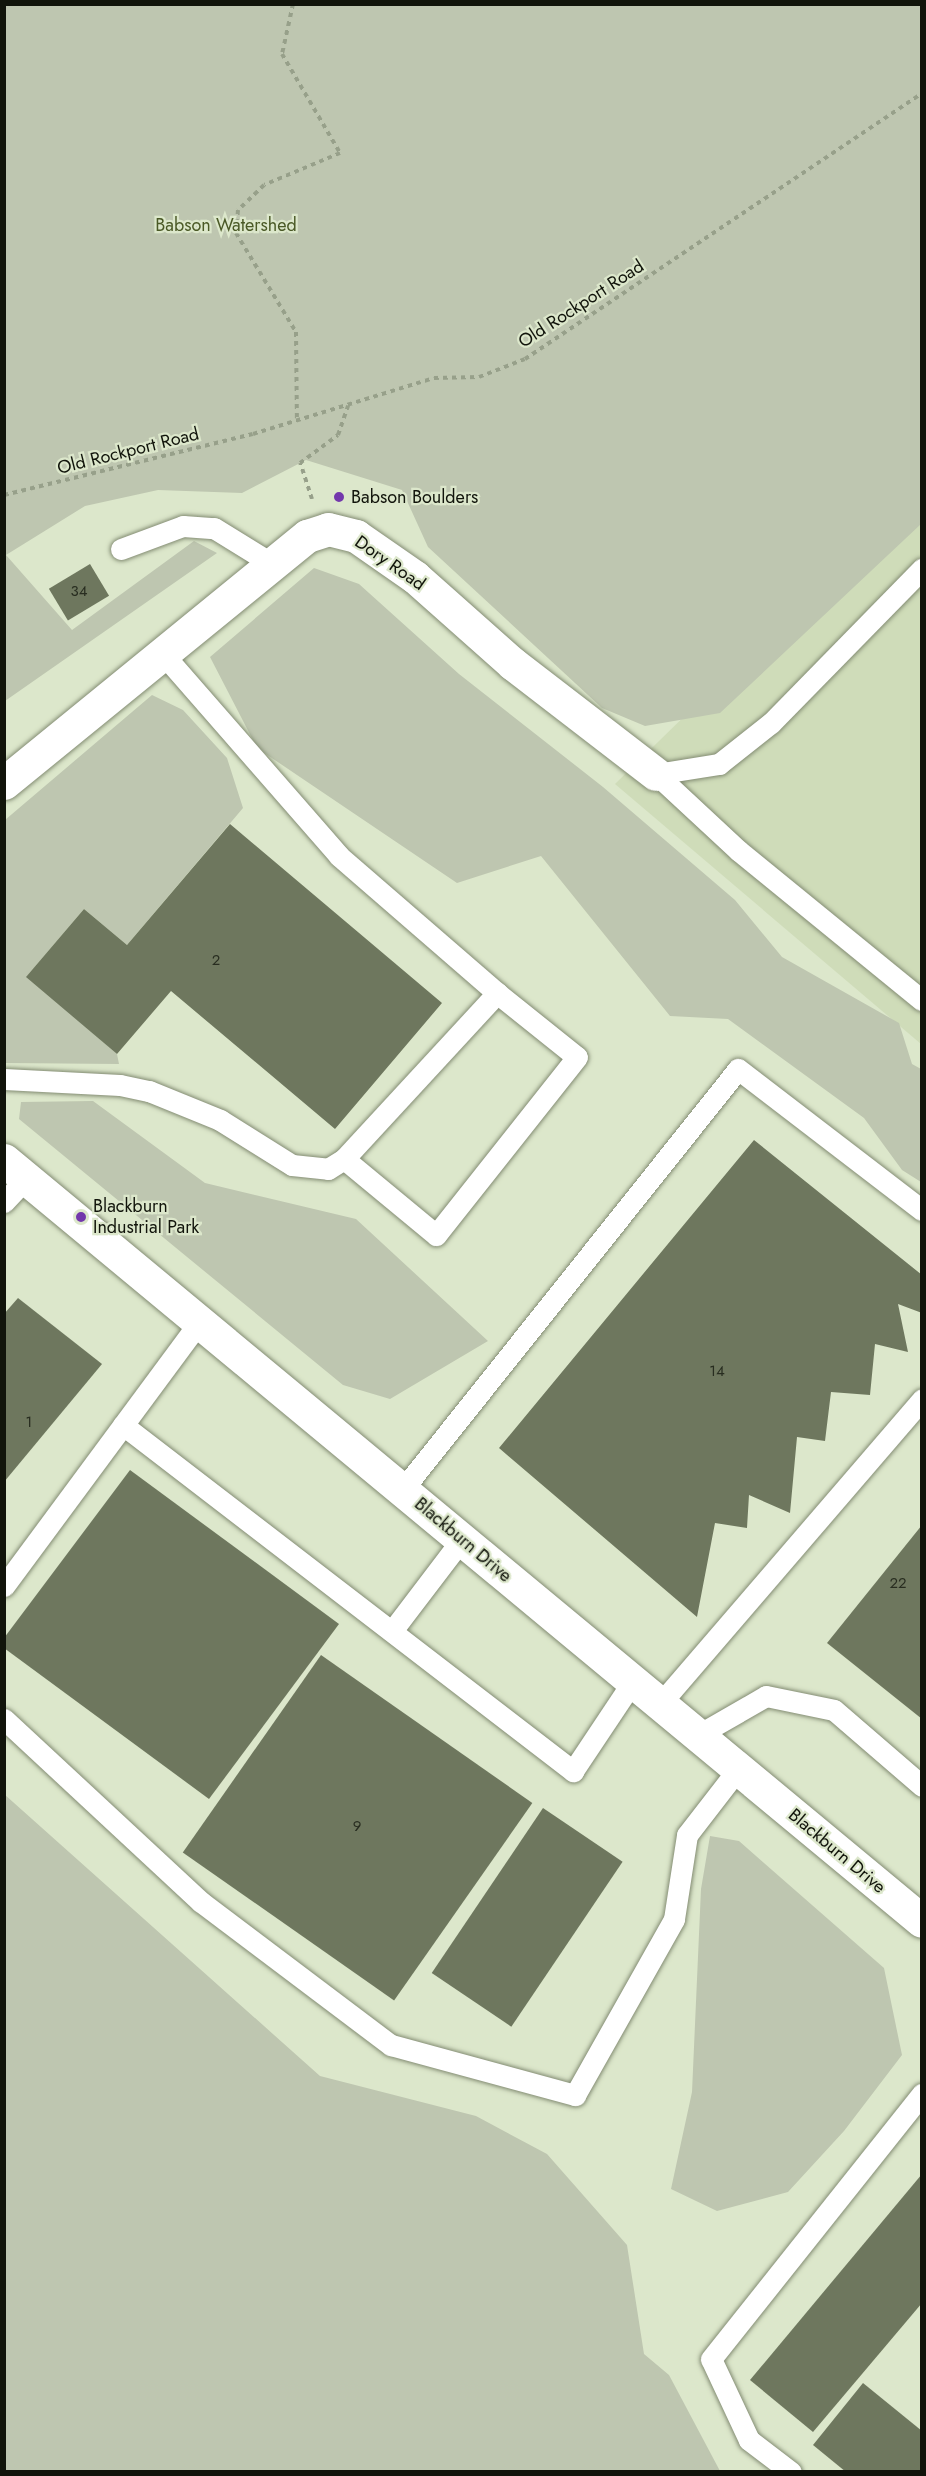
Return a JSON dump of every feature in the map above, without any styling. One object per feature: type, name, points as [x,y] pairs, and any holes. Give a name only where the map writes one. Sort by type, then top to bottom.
[{"type":"street","points":[[4,783],[307,536],[328,529]]},
{"type":"street","name":"Dory Road","points":[[328,529],[356,536],[415,577],[513,664],[656,774]]},
{"type":"street","name":"Blackburn Drive","points":[[15,1169],[921,1921]]},
{"type":"lane","points":[[121,549],[183,526],[214,528],[274,564]]},
{"type":"lane","points":[[656,774],[719,764],[771,723],[921,569]]},
{"type":"lane","points":[[163,654],[339,856],[497,993],[577,1057],[436,1236],[344,1159]]},
{"type":"lane","points":[[656,774],[739,851],[921,1000]]},
{"type":"lane","points":[[4,1079],[120,1085],[149,1092],[220,1120],[292,1165],[328,1169],[344,1159],[497,993]]},
{"type":"lane","points":[[403,1490],[738,1069],[921,1210]]},
{"type":"lane","points":[[4,1202],[15,1169]]},
{"type":"lane","points":[[4,1586],[200,1321]]},
{"type":"lane","points":[[660,1704],[921,1400]]},
{"type":"lane","points":[[123,1425],[573,1771],[633,1681]]},
{"type":"lane","points":[[392,1631],[462,1539]]},
{"type":"lane","points":[[698,1735],[766,1696],[834,1710],[921,1786]]},
{"type":"lane","points":[[4,1719],[201,1902],[392,2045],[575,2096],[674,1919],[687,1835],[738,1769]]},
{"type":"lane","points":[[791,2472],[749,2440],[711,2359],[921,2094]]},
{"type":"path","points":[[293,4],[282,54],[340,153],[264,185],[238,210],[236,233],[296,332],[297,421]]},
{"type":"path","name":"Old Rockport Road","points":[[4,495],[297,421],[434,378],[479,376],[525,359],[921,93]]},
{"type":"path","points":[[328,529],[306,489],[300,463],[338,435],[348,406]]},
{"type":"shaded area","points":[[921,485],[921,1044],[615,784]]},
{"type":"green space","name":"Babson Watershed","points":[[5,4],[921,5],[921,524],[720,713],[645,726],[602,708],[428,547],[402,490],[306,460],[242,493],[158,490],[85,506],[6,555],[72,630],[194,541],[217,553],[5,701]]},
{"type":"green space","points":[[314,568],[359,584],[459,674],[603,787],[735,900],[782,957],[899,1023],[912,1064],[921,1069],[921,1182],[902,1170],[864,1118],[728,1019],[670,1016],[541,856],[457,883],[257,748],[210,657]]},
{"type":"green space","points":[[152,695],[183,710],[227,758],[243,808],[127,945],[84,909],[27,976],[117,1054],[119,1064],[5,1063],[5,820]]},
{"type":"green space","points":[[93,1101],[205,1183],[356,1219],[488,1341],[390,1399],[343,1385],[19,1119],[21,1102]]},
{"type":"green space","points":[[4,1794],[320,2076],[476,2116],[547,2154],[627,2245],[644,2354],[669,2375],[720,2471],[5,2471]]},
{"type":"green space","points":[[710,1836],[739,1841],[884,1968],[902,2055],[844,2131],[788,2192],[717,2211],[671,2189],[692,2092],[701,1889]]},
{"type":"building","points":[[90,564],[109,596],[68,620],[49,589]]},
{"type":"building","points":[[230,824],[442,1003],[335,1129],[171,991],[117,1054],[26,977],[84,909],[127,945]]},
{"type":"building","points":[[754,1140],[922,1275],[922,1313],[898,1304],[908,1352],[875,1344],[870,1395],[831,1392],[825,1441],[797,1437],[790,1513],[749,1495],[747,1528],[715,1523],[697,1617],[499,1448]]},
{"type":"building","points":[[18,1298],[102,1364],[4,1482],[4,1314]]},
{"type":"building","points":[[130,1470],[339,1624],[209,1799],[4,1648],[4,1638]]},
{"type":"building","points":[[922,1525],[922,1719],[827,1643]]},
{"type":"building","points":[[321,1655],[532,1803],[394,2000],[183,1852]]},
{"type":"building","points":[[543,1808],[623,1862],[511,2027],[432,1973]]},
{"type":"building","points":[[922,2174],[922,2303],[813,2432],[750,2380]]},
{"type":"building","points":[[863,2383],[922,2431],[922,2472],[846,2472],[813,2445]]},
{"type":"place","name":"Babson Boulders","points":[[339,497]]},
{"type":"place","name":"Blackburn Industrial Park","points":[[81,1217]]}]
